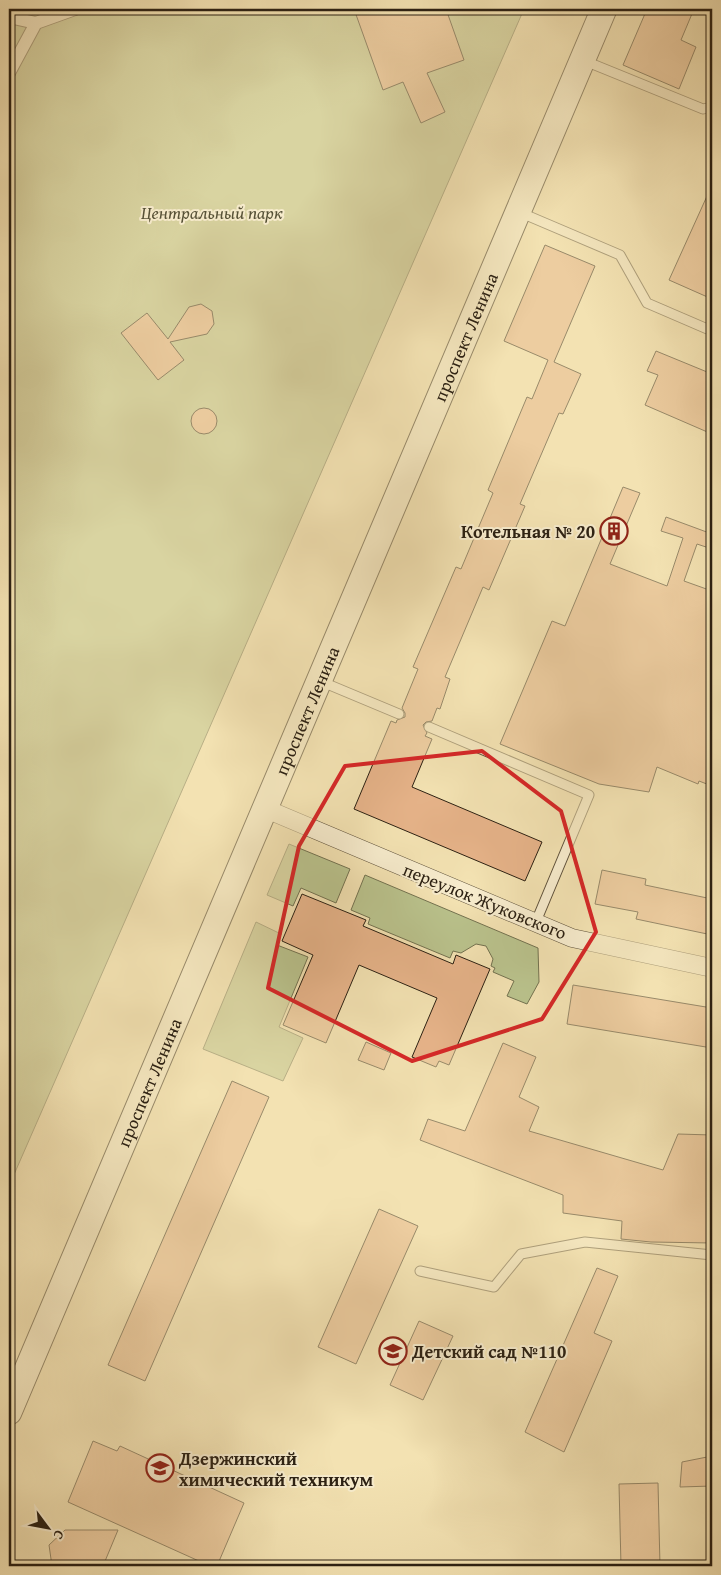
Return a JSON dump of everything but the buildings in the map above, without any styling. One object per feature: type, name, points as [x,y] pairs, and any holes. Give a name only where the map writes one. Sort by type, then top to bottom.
[{"type":"main road","name":"проспект Ленина","points":[[9,1412],[604,9]]},
{"type":"street","points":[[9,17],[36,23],[75,9]]},
{"type":"street","points":[[9,73],[36,23]]},
{"type":"street","name":"переулок Жуковского","points":[[266,809],[572,938],[712,968]]},
{"type":"lane","points":[[583,60],[703,109],[712,107]]},
{"type":"lane","points":[[518,212],[620,255],[647,303],[712,331]]},
{"type":"lane","points":[[320,681],[399,714]]},
{"type":"lane","points":[[429,727],[589,795],[535,924]]},
{"type":"lane","points":[[420,1271],[494,1287],[521,1254],[585,1242],[712,1255]]},
{"type":"highlighted area","points":[[482,751],[561,811],[596,932],[542,1019],[412,1061],[268,988],[299,846],[345,766]]},
{"type":"green space","name":"Центральный парк","points":[[9,9],[524,9],[9,1186]]},
{"type":"green space","points":[[289,844],[350,869],[336,903],[301,888],[293,906],[267,895]]},
{"type":"green space","points":[[365,875],[538,948],[539,982],[527,1004],[507,996],[514,981],[493,972],[495,968],[491,966],[493,959],[486,946],[476,944],[461,953],[453,951],[450,958],[368,924],[370,918],[351,910]]},
{"type":"green space","points":[[256,922],[281,934],[277,945],[308,957],[279,1027],[303,1038],[283,1081],[203,1049]]},
{"type":"place","name":"Котельная № 20","points":[[614,531]]},
{"type":"place","name":"Детский сад №110","points":[[393,1351]]},
{"type":"place","name":"Дзержинский химический техникум","points":[[160,1468]]}]
